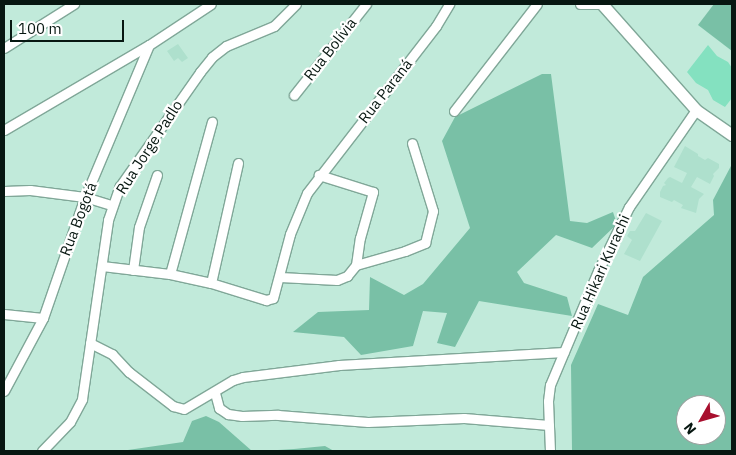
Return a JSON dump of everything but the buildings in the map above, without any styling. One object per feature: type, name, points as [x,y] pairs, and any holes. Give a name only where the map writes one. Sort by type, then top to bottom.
[{"type":"main road","points":[[602,4],[696,110],[732,135]]},
{"type":"street","points":[[4,48],[74,4]]},
{"type":"street","points":[[4,130],[149,45],[211,4]]},
{"type":"street","name":"Rua Jorge Padlo","points":[[42,451],[70,422],[77,411],[87,376],[90,343],[112,205],[134,165],[212,57],[226,46],[274,26],[296,4]]},
{"type":"street","name":"Rua Bolívia","points":[[294,95],[366,4]]},
{"type":"street","name":"Rua Paraná","points":[[211,283],[271,300],[275,295],[290,234],[307,193],[436,26],[448,4]]},
{"type":"street","points":[[454,111],[537,4]]},
{"type":"street","points":[[582,4],[602,4]]},
{"type":"street","name":"Rua Bogotá","points":[[4,391],[43,318],[85,197],[149,45]]},
{"type":"street","name":"Rua Hikari Kurachi","points":[[550,451],[548,401],[550,385],[564,352],[623,217],[696,110]]},
{"type":"street","points":[[170,274],[212,122]]},
{"type":"street","points":[[356,264],[406,251],[424,243],[433,211],[412,143]]},
{"type":"street","points":[[102,266],[170,274],[211,283],[238,163]]},
{"type":"street","points":[[133,270],[138,227],[157,176]]},
{"type":"street","points":[[280,277],[336,280],[347,276],[356,264],[360,238],[373,192],[319,176]]},
{"type":"street","points":[[4,191],[30,190],[85,197],[112,205]]},
{"type":"street","points":[[4,314],[43,318]]},
{"type":"street","points":[[90,343],[112,354],[129,372],[178,409],[190,407],[233,380],[243,377],[339,365],[564,352]]},
{"type":"street","points":[[215,392],[219,408],[228,414],[242,416],[278,415],[368,422],[464,418],[549,425]]},
{"type":"shaded area","points":[[714,4],[732,4],[732,51],[698,25]]},
{"type":"shaded area","points":[[178,44],[188,58],[182,62],[178,58],[174,61],[167,51]]},
{"type":"shaded area","points":[[542,74],[551,74],[570,221],[587,223],[613,212],[617,224],[592,248],[556,235],[517,272],[524,283],[567,297],[572,316],[479,301],[455,347],[437,343],[447,313],[423,311],[413,346],[361,355],[344,337],[293,332],[318,312],[369,310],[370,277],[404,295],[423,284],[470,228],[442,141],[455,117]]},
{"type":"shaded area","points":[[685,146],[705,160],[708,158],[719,164],[719,168],[713,174],[714,176],[710,184],[697,177],[691,187],[704,194],[699,199],[696,213],[681,208],[683,205],[674,200],[672,202],[660,197],[660,192],[663,186],[666,185],[664,183],[668,178],[670,177],[682,183],[687,173],[674,167]]},
{"type":"shaded area","points":[[732,164],[732,451],[572,451],[571,365],[598,304],[628,315],[643,277],[714,215],[713,200]]},
{"type":"shaded area","points":[[646,213],[662,221],[640,261],[624,254],[632,240],[627,236],[630,231],[635,231]]},
{"type":"shaded area","points":[[206,416],[219,422],[252,451],[121,451],[183,442],[192,421]]},
{"type":"shaded area","points":[[325,446],[334,451],[262,451],[294,449]]}]
